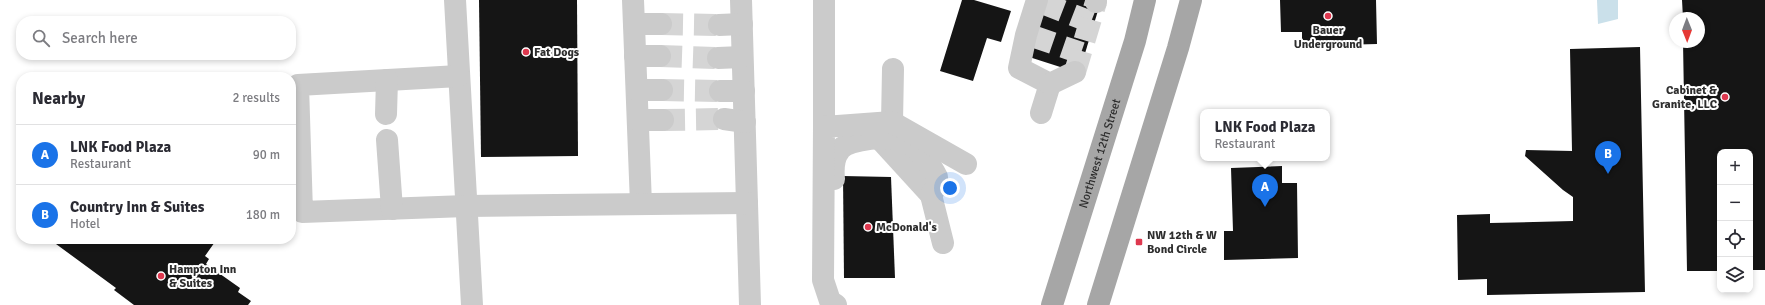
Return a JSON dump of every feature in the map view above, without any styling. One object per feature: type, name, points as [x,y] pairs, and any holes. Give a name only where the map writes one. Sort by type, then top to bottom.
[{"type":"main road","name":"Northwest 12th Street","points":[[1052,305],[1135,41],[1145,0]]},
{"type":"main road","points":[[1098,305],[1178,48],[1191,0]]},
{"type":"lane","points":[[454,0],[472,305]]},
{"type":"lane","points":[[633,0],[642,204]]},
{"type":"lane","points":[[741,0],[744,91],[734,121],[747,203],[750,305]]},
{"type":"lane","points":[[824,0],[823,280],[831,296]]},
{"type":"lane","points":[[1038,1],[1019,68],[1050,84]]},
{"type":"lane","points":[[634,24],[661,24]]},
{"type":"lane","points":[[719,25],[742,24]]},
{"type":"lane","points":[[636,56],[660,56]]},
{"type":"lane","points":[[718,58],[742,57]]},
{"type":"lane","points":[[885,129],[893,68]]},
{"type":"lane","points":[[1041,113],[1050,84],[1075,72]]},
{"type":"lane","points":[[459,76],[298,85],[302,212],[466,206],[747,203]]},
{"type":"lane","points":[[386,114],[387,80]]},
{"type":"lane","points":[[637,90],[662,90]]},
{"type":"lane","points":[[720,91],[744,91]]},
{"type":"lane","points":[[638,120],[663,120]]},
{"type":"lane","points":[[824,127],[885,129],[966,164]]},
{"type":"lane","points":[[885,129],[919,152],[937,177],[936,186],[931,195],[943,243]]},
{"type":"lane","points":[[831,296],[836,265],[833,166],[836,155],[841,148],[885,129]]},
{"type":"lane","points":[[387,140],[392,209]]},
{"type":"water","points":[[1597,0],[1618,0],[1618,19],[1598,24]]},
{"type":"building","points":[[479,0],[577,0],[578,156],[481,157]]},
{"type":"building","points":[[962,0],[974,0],[1011,11],[1001,42],[987,38],[973,81],[940,71]]},
{"type":"building","points":[[1043,0],[1088,0],[1100,4],[1079,73],[1026,56]]},
{"type":"building","name":"Bauer Underground","points":[[1280,0],[1376,0],[1377,44],[1302,46],[1302,32],[1281,32]]},
{"type":"building","name":"Cabinet & Granite, LLC","points":[[1682,0],[1765,0],[1765,270],[1753,270],[1753,149],[1717,149],[1717,271],[1687,271],[1683,48],[1705,48],[1705,12],[1683,12]]},
{"type":"building","points":[[1640,47],[1645,292],[1487,295],[1487,279],[1458,280],[1457,215],[1490,214],[1490,223],[1573,221],[1573,197],[1525,156],[1526,150],[1572,151],[1570,49]]},
{"type":"building","points":[[1282,166],[1282,183],[1297,183],[1298,258],[1224,260],[1224,231],[1233,231],[1231,168]]},
{"type":"building","name":"McDonald's","points":[[843,176],[891,177],[895,278],[844,278]]},
{"type":"building","name":"Hampton Inn & Suites","points":[[56,244],[213,244],[205,256],[209,259],[206,264],[240,288],[238,292],[251,301],[248,305],[134,305],[114,290],[116,288]]},
{"type":"tunnel","points":[[1075,72],[1096,2]]},
{"type":"tunnel","points":[[1042,3],[1091,22]]},
{"type":"tunnel","points":[[661,24],[719,25]]},
{"type":"tunnel","points":[[1032,36],[1081,53]]},
{"type":"tunnel","points":[[660,56],[718,58]]},
{"type":"tunnel","points":[[662,90],[720,91]]},
{"type":"tunnel","points":[[663,120],[724,119]]},
{"type":"place","name":"Bauer Underground","points":[[1328,16]]},
{"type":"place","name":"Fat Dogs","points":[[526,52]]},
{"type":"place","name":"Cabinet & Granite, LLC","points":[[1725,97]]},
{"type":"place","name":"Country Inn & Suites","points":[[1608,174]]},
{"type":"place","name":"LNK Food Plaza","points":[[1265,207]]},
{"type":"place","name":"McDonald's","points":[[868,227]]},
{"type":"place","name":"NW 12th & W Bond Circle","points":[[1139,242]]},
{"type":"place","name":"Hampton Inn & Suites","points":[[161,276]]}]
